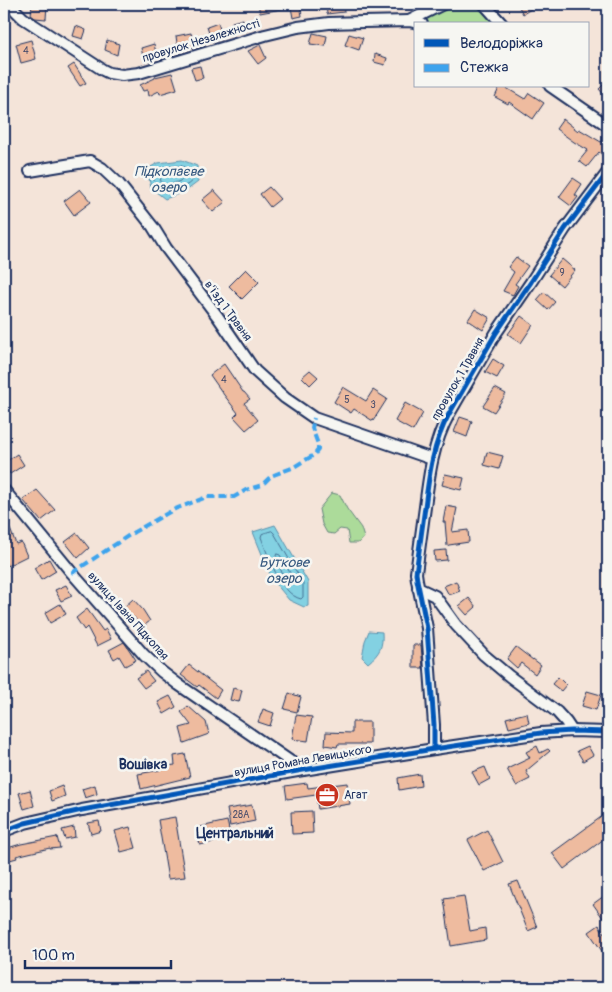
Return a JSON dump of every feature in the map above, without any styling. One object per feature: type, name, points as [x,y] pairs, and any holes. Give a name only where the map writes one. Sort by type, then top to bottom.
[{"type":"street","name":"провулок Незалежності","points":[[9,4],[23,18],[94,65],[109,73],[122,75],[139,73],[298,27],[329,23],[414,22]]},
{"type":"street","points":[[409,21],[443,4]]},
{"type":"street","points":[[484,4],[500,22]]},
{"type":"street","points":[[553,88],[608,126]]},
{"type":"street","name":"в’їзд 1 Травня","points":[[30,171],[90,161],[102,168],[119,184],[153,227],[166,248],[218,317],[255,371],[285,398],[314,418],[432,459]]},
{"type":"street","name":"провулок 1 Травня","points":[[434,749],[427,628],[416,573],[432,459],[444,423],[496,333],[565,229],[608,172]]},
{"type":"street","name":"вулиця Івана Підкопая","points":[[4,490],[72,573],[150,661],[180,685],[303,770]]},
{"type":"street","points":[[418,588],[435,596],[456,625],[484,656],[557,712],[572,731]]},
{"type":"street","name":"вулиця Романа Левицького","points":[[4,831],[82,810],[303,770],[541,732],[608,732]]},
{"type":"green space","points":[[443,4],[484,4],[500,22],[422,22],[420,16]]},
{"type":"green space","name":"Буткове озеро","points":[[332,493],[340,495],[347,509],[361,528],[364,538],[358,543],[349,543],[347,530],[340,529],[334,534],[327,533],[322,524],[319,509]]},
{"type":"water","name":"Підкопаєве озеро","points":[[182,160],[197,166],[198,182],[186,191],[165,199],[151,188],[147,169],[158,163]]},
{"type":"water","name":"Буткове озеро","points":[[275,525],[308,582],[308,606],[304,607],[289,600],[272,579],[253,532]]},
{"type":"water","points":[[369,631],[382,632],[382,637],[380,649],[368,663],[362,657]]},
{"type":"building","points":[[32,4],[47,4],[46,19],[35,18],[31,15]]},
{"type":"building","points":[[258,4],[287,4],[287,8],[260,13]]},
{"type":"building","points":[[300,4],[302,16],[293,18],[291,7]]},
{"type":"building","points":[[326,4],[343,4],[344,12],[327,14]]},
{"type":"building","points":[[524,4],[539,4],[523,14],[519,7]]},
{"type":"building","points":[[243,19],[244,30],[232,31],[232,22]]},
{"type":"building","points":[[218,23],[223,38],[212,42],[207,27]]},
{"type":"building","points":[[76,26],[86,30],[83,39],[73,36]]},
{"type":"building","points":[[191,33],[194,47],[178,50],[176,36]]},
{"type":"building","points":[[313,33],[327,36],[325,46],[310,44]]},
{"type":"building","points":[[349,34],[363,38],[359,50],[345,45]]},
{"type":"building","points":[[31,40],[36,59],[21,63],[16,44]]},
{"type":"building","points":[[107,40],[119,44],[117,55],[105,50]]},
{"type":"building","points":[[154,44],[156,53],[143,56],[141,48]]},
{"type":"building","points":[[260,45],[266,58],[258,64],[248,51]]},
{"type":"building","points":[[375,54],[387,58],[385,65],[374,62]]},
{"type":"building","points":[[74,64],[86,83],[80,86],[68,68]]},
{"type":"building","points":[[200,66],[203,78],[195,80],[191,68]]},
{"type":"building","points":[[172,73],[177,89],[160,94],[159,91],[149,96],[148,90],[143,91],[140,85],[155,77]]},
{"type":"building","points":[[608,80],[608,99],[599,89]]},
{"type":"building","points":[[499,88],[506,88],[525,99],[529,93],[544,103],[533,119],[509,102],[508,104],[495,97]]},
{"type":"building","points":[[563,119],[578,131],[579,129],[602,141],[608,147],[608,160],[599,152],[587,167],[579,161],[588,150],[556,129]]},
{"type":"building","points":[[573,178],[582,184],[575,195],[578,197],[571,206],[559,197]]},
{"type":"building","points":[[269,187],[280,199],[270,207],[260,194]]},
{"type":"building","points":[[80,189],[91,202],[74,215],[64,201]]},
{"type":"building","points":[[214,190],[225,202],[213,212],[202,200]]},
{"type":"building","points":[[516,257],[528,266],[515,284],[518,286],[513,295],[503,291],[514,272],[508,267]]},
{"type":"building","points":[[562,259],[575,270],[562,286],[549,275]]},
{"type":"building","points":[[246,269],[259,282],[242,299],[229,286]]},
{"type":"building","points":[[544,292],[555,302],[548,310],[537,300]]},
{"type":"building","points":[[475,309],[490,318],[483,330],[468,320]]},
{"type":"building","points":[[521,316],[533,325],[521,343],[508,334]]},
{"type":"building","points":[[493,359],[504,366],[497,378],[485,372]]},
{"type":"building","points":[[224,364],[250,399],[244,403],[258,420],[246,430],[234,417],[238,413],[210,375]]},
{"type":"building","points":[[310,370],[318,377],[310,385],[302,377]]},
{"type":"building","points":[[343,387],[366,401],[373,390],[387,399],[373,421],[354,409],[351,413],[334,402]]},
{"type":"building","points":[[495,388],[506,394],[494,412],[483,406]]},
{"type":"building","points":[[405,403],[423,413],[413,431],[395,421]]},
{"type":"building","points":[[460,417],[472,421],[467,437],[454,432]]},
{"type":"building","points":[[487,452],[503,456],[499,469],[484,465]]},
{"type":"building","points":[[17,454],[24,465],[10,474],[4,463]]},
{"type":"building","points":[[445,474],[464,478],[461,490],[442,485]]},
{"type":"building","points":[[37,490],[55,510],[41,521],[23,500]]},
{"type":"building","points":[[446,506],[457,508],[452,532],[468,530],[469,542],[447,546],[445,522],[443,522]]},
{"type":"building","points":[[10,529],[16,544],[21,542],[27,556],[7,566],[4,559],[4,532]]},
{"type":"building","points":[[77,533],[89,548],[78,558],[65,542]]},
{"type":"building","points":[[446,550],[447,560],[435,561],[434,551]]},
{"type":"building","points":[[49,559],[56,571],[41,580],[34,568]]},
{"type":"building","points":[[456,581],[460,591],[449,595],[444,586]]},
{"type":"building","points":[[66,585],[72,596],[61,601],[55,590]]},
{"type":"building","points":[[469,598],[476,607],[467,615],[459,606]]},
{"type":"building","points":[[133,599],[150,621],[141,628],[134,617],[132,619],[123,608]]},
{"type":"building","points":[[60,604],[66,614],[50,623],[45,613]]},
{"type":"building","points":[[87,609],[103,631],[106,629],[111,639],[97,646],[87,627],[84,630],[76,618]]},
{"type":"building","points":[[124,642],[136,660],[125,666],[119,656],[114,659],[109,650]]},
{"type":"building","points":[[413,645],[421,645],[423,668],[413,668]]},
{"type":"building","points":[[516,647],[541,665],[535,674],[521,663],[517,668],[507,659]]},
{"type":"building","points":[[189,665],[221,690],[216,698],[199,685],[197,687],[181,675]]},
{"type":"building","points":[[146,671],[154,681],[144,688],[136,678]]},
{"type":"building","points":[[558,677],[566,685],[561,691],[552,684]]},
{"type":"building","points":[[233,688],[242,690],[239,702],[230,700]]},
{"type":"building","points":[[587,691],[601,695],[596,710],[582,706]]},
{"type":"building","points":[[289,693],[301,697],[297,712],[284,709]]},
{"type":"building","points":[[170,696],[176,707],[164,714],[158,702]]},
{"type":"building","points":[[188,706],[206,722],[209,734],[184,743],[180,728],[191,725],[181,712]]},
{"type":"building","points":[[263,709],[274,713],[270,726],[258,722]]},
{"type":"building","points":[[527,713],[529,723],[509,728],[506,718]]},
{"type":"building","points":[[296,715],[312,717],[308,741],[292,739]]},
{"type":"building","points":[[352,722],[370,722],[370,744],[338,744],[337,747],[325,745],[326,732],[352,733]]},
{"type":"building","points":[[537,746],[540,753],[548,749],[550,751],[526,771],[530,779],[516,786],[507,769],[530,758],[526,752]]},
{"type":"building","points":[[588,746],[593,755],[583,761],[577,751]]},
{"type":"building","points":[[185,754],[190,777],[141,789],[138,774],[160,770],[159,767],[175,765],[174,756]]},
{"type":"building","points":[[485,767],[490,779],[479,785],[472,772]]},
{"type":"building","points":[[420,774],[421,786],[399,790],[398,778]]},
{"type":"building","points":[[307,783],[308,788],[347,783],[350,804],[318,809],[316,795],[287,799],[285,786]]},
{"type":"building","points":[[95,785],[97,794],[85,798],[82,789]]},
{"type":"building","points":[[62,786],[65,796],[52,801],[49,791]]},
{"type":"building","points":[[30,790],[34,806],[24,809],[19,793]]},
{"type":"building","points":[[252,805],[255,821],[230,826],[227,809]]},
{"type":"building","points":[[312,811],[313,833],[292,834],[291,812]]},
{"type":"building","points":[[608,812],[608,836],[564,869],[552,853]]},
{"type":"building","points":[[175,817],[185,877],[168,879],[158,820]]},
{"type":"building","points":[[99,821],[101,831],[91,834],[88,823]]},
{"type":"building","points":[[227,821],[231,838],[200,845],[196,828]]},
{"type":"building","points":[[74,827],[75,837],[65,839],[62,830]]},
{"type":"building","points":[[130,827],[136,848],[121,852],[115,831]]},
{"type":"building","points":[[487,830],[503,862],[484,871],[468,840]]},
{"type":"building","points":[[57,837],[60,848],[50,848],[16,856],[17,858],[6,861],[4,849]]},
{"type":"building","points":[[518,881],[537,927],[528,931],[509,884]]},
{"type":"building","points":[[608,893],[608,914],[603,918],[593,904]]},
{"type":"building","points":[[464,896],[470,931],[485,928],[486,940],[451,946],[444,899]]},
{"type":"building","points":[[599,925],[608,939],[608,960],[589,932]]},
{"type":"marked path","points":[[72,573],[134,532],[175,509],[207,497],[234,497],[246,490],[262,485],[271,476],[292,468],[314,455],[318,450],[318,444],[312,428],[314,418]]},
{"type":"cycle path","points":[[434,749],[427,628],[416,573],[428,483],[435,448],[449,414],[496,333],[565,229],[608,172]]},
{"type":"cycle path","points":[[4,831],[25,823],[82,810],[303,770],[541,733],[572,731],[608,732]]},
{"type":"place","name":"Агат","points":[[327,795]]},
{"type":"district","name":"Вошівка","points":[[143,764]]},
{"type":"district","name":"Центральний","points":[[235,833]]}]
